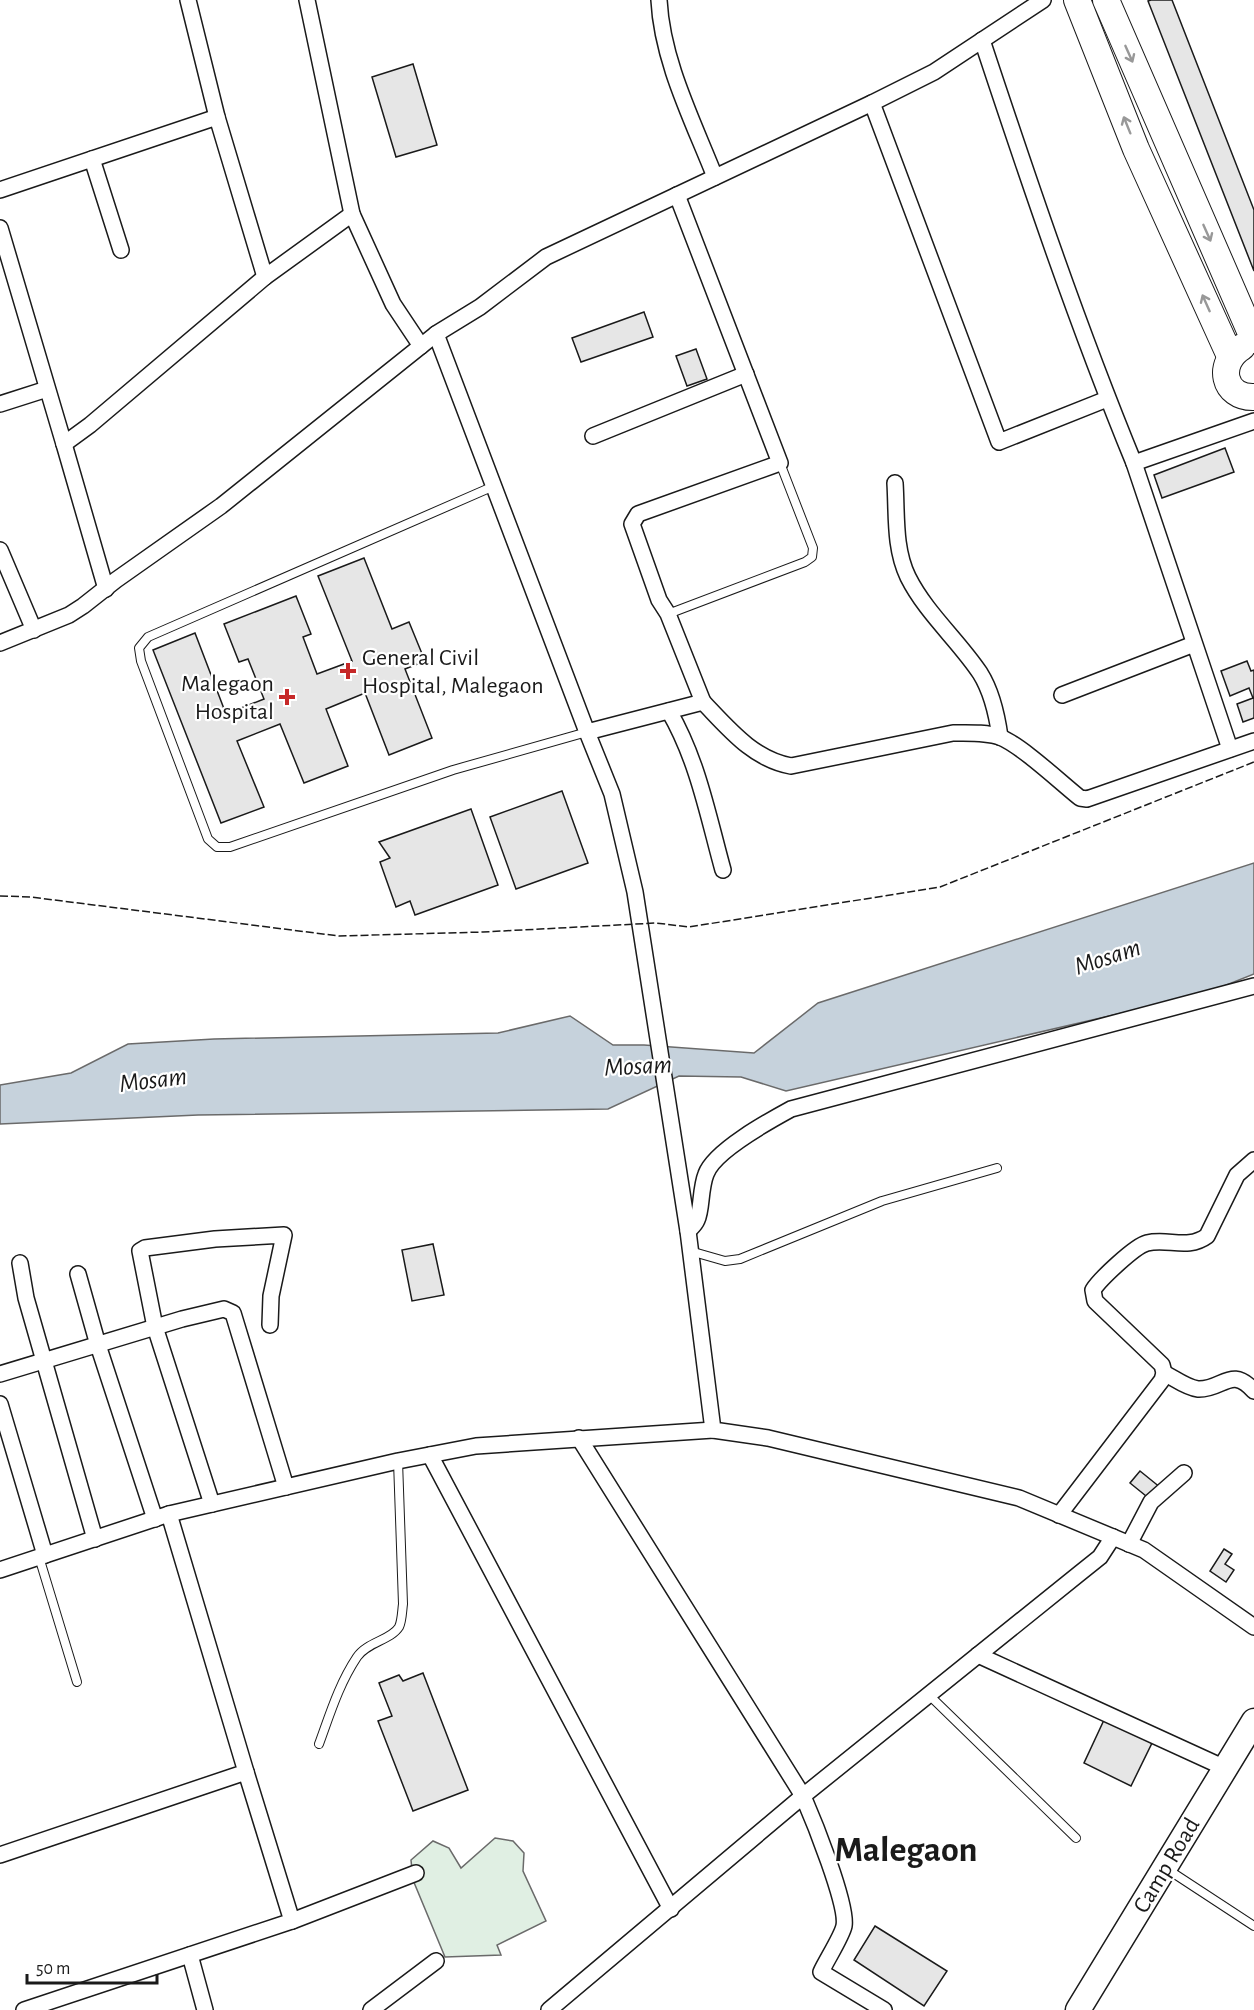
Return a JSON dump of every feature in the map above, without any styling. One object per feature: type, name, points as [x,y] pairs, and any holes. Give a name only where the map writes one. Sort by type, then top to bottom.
[{"type":"highway","points":[[1077,0],[1136,149],[1230,357]]},
{"type":"highway","points":[[1106,0],[1254,340]]},
{"type":"highway","points":[[1253,405],[1228,383],[1225,370],[1230,357],[1240,347],[1254,346]]},
{"type":"main road","name":"Camp Road","points":[[1078,2010],[1254,1721]]},
{"type":"street","points":[[188,0],[217,117],[265,277]]},
{"type":"street","points":[[307,0],[352,214],[393,304],[421,346]]},
{"type":"street","points":[[659,0],[660,20],[667,50],[715,177]]},
{"type":"street","points":[[0,643],[69,615],[106,589],[221,507],[436,334],[480,307],[546,257],[934,72],[1042,0]]},
{"type":"street","points":[[982,40],[1041,219],[1107,399],[1134,463],[1230,749]]},
{"type":"street","points":[[872,103],[999,442],[1107,399]]},
{"type":"street","points":[[0,190],[217,117]]},
{"type":"street","points":[[92,159],[121,250]]},
{"type":"street","points":[[676,195],[780,463],[638,514],[632,524],[659,600],[668,614],[703,702],[757,754],[776,764],[791,766],[953,733],[976,733],[1000,737],[1080,798],[1087,799],[1254,741]]},
{"type":"street","points":[[64,444],[90,425],[265,277],[352,214]]},
{"type":"street","points":[[0,228],[106,589]]},
{"type":"street","points":[[436,334],[612,794],[635,892],[690,1251],[713,1430]]},
{"type":"street","points":[[593,436],[746,374]]},
{"type":"street","points":[[0,404],[47,389]]},
{"type":"street","points":[[1134,463],[1253,405]]},
{"type":"street","points":[[896,483],[898,546],[908,576],[917,593],[980,673],[991,695],[1000,737]]},
{"type":"street","points":[[0,550],[34,630]]},
{"type":"street","points":[[1062,695],[1194,644]]},
{"type":"street","points":[[587,732],[703,702]]},
{"type":"street","points":[[669,711],[692,757],[723,870]]},
{"type":"street","points":[[687,1231],[698,1220],[700,1192],[706,1172],[717,1158],[769,1121],[791,1110],[1254,986]]},
{"type":"street","points":[[1059,1515],[1162,1380],[1164,1372],[1161,1365],[1095,1301],[1093,1290],[1098,1282],[1139,1247],[1154,1243],[1191,1244],[1207,1236],[1237,1175],[1254,1160]]},
{"type":"street","points":[[212,1504],[155,1327],[140,1251],[214,1239],[281,1234],[284,1238],[272,1296],[270,1325]]},
{"type":"street","points":[[20,1263],[26,1298],[95,1539]]},
{"type":"street","points":[[78,1274],[98,1345],[162,1517],[246,1772],[292,1921]]},
{"type":"street","points":[[0,1374],[155,1327],[224,1309],[233,1313],[286,1487]]},
{"type":"street","points":[[1164,1372],[1194,1388],[1212,1387],[1235,1378],[1246,1382],[1254,1391]]},
{"type":"street","points":[[0,1404],[42,1556]]},
{"type":"street","points":[[0,1570],[162,1517],[399,1461],[476,1446],[713,1430],[768,1438],[1019,1498],[1144,1550],[1254,1627]]},
{"type":"street","points":[[579,1438],[803,1796],[816,1826],[843,1908],[844,1926],[821,1972],[884,2010]]},
{"type":"street","points":[[430,1455],[671,1909]]},
{"type":"street","points":[[1129,1544],[1151,1502],[1184,1473]]},
{"type":"street","points":[[549,2010],[803,1796],[1100,1557],[1113,1537]]},
{"type":"street","points":[[978,1655],[1225,1768]]},
{"type":"street","points":[[0,1855],[246,1772]]},
{"type":"street","points":[[24,2010],[292,1921],[416,1873]]},
{"type":"street","points":[[190,1955],[205,2010]]},
{"type":"street","points":[[371,2010],[436,1961]]},
{"type":"lane","points":[[668,614],[805,562],[812,557],[813,548],[780,463]]},
{"type":"lane","points":[[494,486],[148,638],[139,648],[141,661],[208,839],[217,847],[230,847],[453,770],[587,732]]},
{"type":"lane","points":[[690,1251],[725,1261],[740,1259],[882,1201],[998,1168]]},
{"type":"lane","points":[[320,1744],[338,1692],[358,1654],[367,1646],[392,1634],[400,1624],[403,1604],[399,1461]]},
{"type":"lane","points":[[42,1556],[77,1682]]},
{"type":"lane","points":[[929,1695],[1076,1838]]},
{"type":"lane","points":[[1165,1868],[1254,1926]]},
{"type":"green space","points":[[495,1838],[513,1841],[524,1853],[523,1871],[546,1921],[497,1945],[501,1955],[445,1957],[413,1880],[411,1860],[433,1841],[449,1848],[461,1868]]},
{"type":"water","name":"Mosam","points":[[1254,863],[1254,974],[1204,994],[786,1091],[741,1077],[679,1076],[608,1109],[198,1115],[0,1124],[0,1085],[71,1073],[128,1044],[214,1039],[498,1033],[570,1016],[613,1045],[754,1053],[818,1003]]},
{"type":"building","points":[[1172,0],[1254,210],[1254,271],[1148,1]]},
{"type":"building","points":[[413,64],[437,145],[396,157],[372,77]]},
{"type":"building","points":[[644,312],[653,337],[581,362],[572,338]]},
{"type":"building","points":[[696,349],[707,379],[687,386],[676,356]]},
{"type":"building","points":[[1225,448],[1234,472],[1162,498],[1154,475]]},
{"type":"building","points":[[364,558],[392,629],[409,622],[425,661],[405,669],[432,738],[389,755],[365,693],[326,709],[348,766],[304,783],[280,724],[237,741],[264,807],[221,823],[153,650],[195,633],[226,714],[264,699],[248,659],[239,662],[224,624],[296,596],[311,634],[303,637],[317,674],[352,661],[318,576]]},
{"type":"building","points":[[1247,661],[1251,671],[1254,670],[1254,718],[1243,722],[1237,704],[1253,698],[1249,688],[1230,696],[1221,671]]},
{"type":"building","points":[[562,791],[588,863],[516,889],[490,817]]},
{"type":"building","points":[[471,809],[498,885],[415,915],[410,901],[396,907],[380,862],[390,858],[379,842]]},
{"type":"building","points":[[433,1244],[444,1295],[412,1301],[402,1250]]},
{"type":"building","points":[[1140,1471],[1161,1488],[1151,1500],[1130,1483]]},
{"type":"building","points":[[1224,1549],[1232,1554],[1225,1564],[1234,1570],[1226,1582],[1210,1571]]},
{"type":"building","points":[[423,1673],[468,1790],[413,1811],[378,1721],[392,1716],[379,1683],[399,1675],[403,1681]]},
{"type":"building","points":[[1104,1720],[1152,1743],[1131,1786],[1084,1763]]},
{"type":"building","points":[[875,1926],[947,1971],[924,2006],[854,1960]]},
{"type":"fence","points":[[0,896],[31,897],[339,936],[483,932],[656,923],[689,927],[940,887],[1254,762]]},
{"type":"place","name":"General Civil Hospital, Malegaon","points":[[348,671]]},
{"type":"place","name":"Malegaon Hospital","points":[[287,697]]},
{"type":"district","name":"Malegaon","points":[[906,1848]]}]
